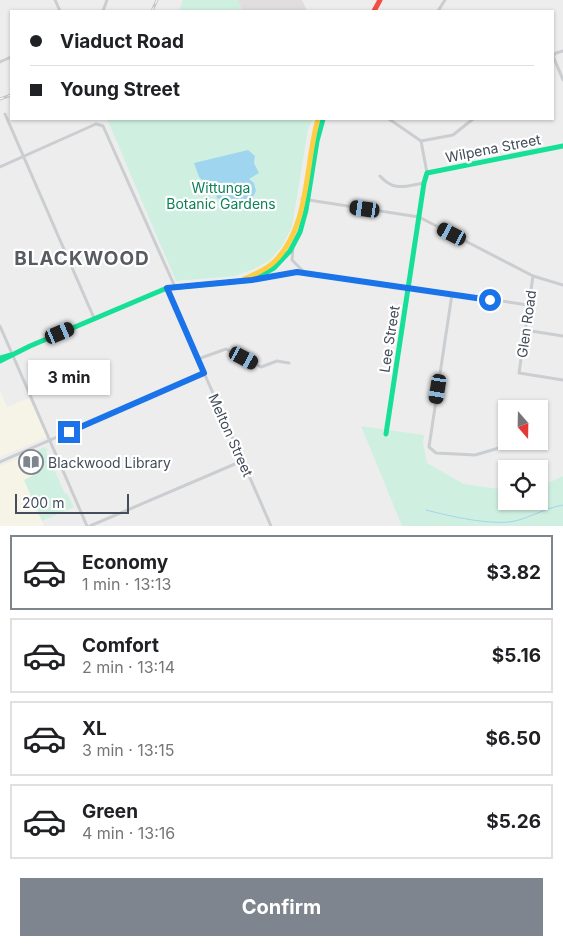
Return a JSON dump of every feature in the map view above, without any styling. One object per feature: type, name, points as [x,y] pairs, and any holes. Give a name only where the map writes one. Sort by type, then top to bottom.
[{"type":"main road","points":[[0,359],[167,288],[252,280],[281,262],[293,248],[301,229],[310,148],[318,120]]},
{"type":"main road","points":[[238,281],[265,269],[278,259],[288,246],[304,200],[323,120]]},
{"type":"main road","name":"Wilpena Street","points":[[427,173],[563,146]]},
{"type":"main road","points":[[419,217],[427,173]]},
{"type":"main road","name":"Lee Street","points":[[386,434],[419,217]]},
{"type":"street","points":[[563,51],[554,54],[554,65],[563,80]]},
{"type":"street","points":[[5,114],[22,157],[94,318]]},
{"type":"street","points":[[390,120],[422,141],[453,135],[472,120]]},
{"type":"street","points":[[0,166],[100,124],[105,129],[175,287]]},
{"type":"street","points":[[422,141],[427,173]]},
{"type":"street","points":[[380,176],[387,184],[399,187],[424,183]]},
{"type":"street","points":[[304,200],[419,217],[533,276],[563,285]]},
{"type":"street","points":[[293,248],[292,260],[304,272]]},
{"type":"street","points":[[252,280],[290,272],[304,272],[528,305]]},
{"type":"street","name":"Glen Road","points":[[533,276],[519,373],[563,380]]},
{"type":"street","name":"Melton Street","points":[[167,288],[271,526]]},
{"type":"street","points":[[452,294],[429,446],[436,453],[456,454],[474,454],[498,448]]},
{"type":"street","points":[[0,326],[89,526],[242,461]]},
{"type":"street","points":[[525,330],[563,336]]},
{"type":"street","points":[[198,359],[226,349],[261,367],[277,361],[290,363]]},
{"type":"street","points":[[0,462],[204,373]]},
{"type":"shaded area","points":[[238,0],[302,0],[307,10],[242,10]]},
{"type":"shaded area","points":[[0,391],[7,407],[29,398],[47,437],[0,457]]},
{"type":"shaded area","points":[[29,454],[37,473],[24,480],[44,526],[0,526],[0,466]]},
{"type":"green space","points":[[183,0],[238,0],[242,10],[179,10]]},
{"type":"green space","name":"Wittunga Botanic Gardens","points":[[107,120],[312,120],[308,129],[292,227],[282,246],[270,260],[254,269],[235,276],[176,281]]},
{"type":"green space","points":[[361,426],[424,435],[423,443],[427,463],[464,484],[498,489],[498,510],[548,510],[548,483],[563,476],[563,526],[402,526]]},
{"type":"green space","points":[[45,447],[48,450],[46,451],[65,494],[67,493],[74,507],[42,521],[24,480],[37,473],[29,454]]},
{"type":"water","points":[[248,150],[255,156],[254,163],[259,173],[249,179],[254,183],[256,191],[253,197],[232,203],[217,198],[216,195],[206,193],[202,187],[203,181],[199,177],[194,163]]},
{"type":"waterway","points":[[426,510],[470,520],[506,522],[515,521],[563,505]]},
{"type":"railway","points":[[152,10],[157,0]]},
{"type":"railway","points":[[0,99],[10,95]]},
{"type":"traffic: fast","points":[[0,361],[30,346],[167,288],[252,280],[274,268],[290,251],[300,232],[306,210],[317,141],[323,120]]},
{"type":"traffic: fast","points":[[386,434],[427,173],[563,146]]},
{"type":"traffic: fast","points":[[0,358],[11,355]]},
{"type":"traffic: slow","points":[[244,279],[271,265],[286,248],[294,232],[305,194],[318,120]]},
{"type":"traffic: jam","points":[[375,10],[380,0]]},
{"type":"place","name":"Blackwood Library","points":[[31,462]]},
{"type":"district","name":"BLACKWOOD","points":[[82,258]]},
{"type":"route","points":[[69,432],[204,373],[167,288],[252,280],[290,272],[304,272],[490,300]]}]
